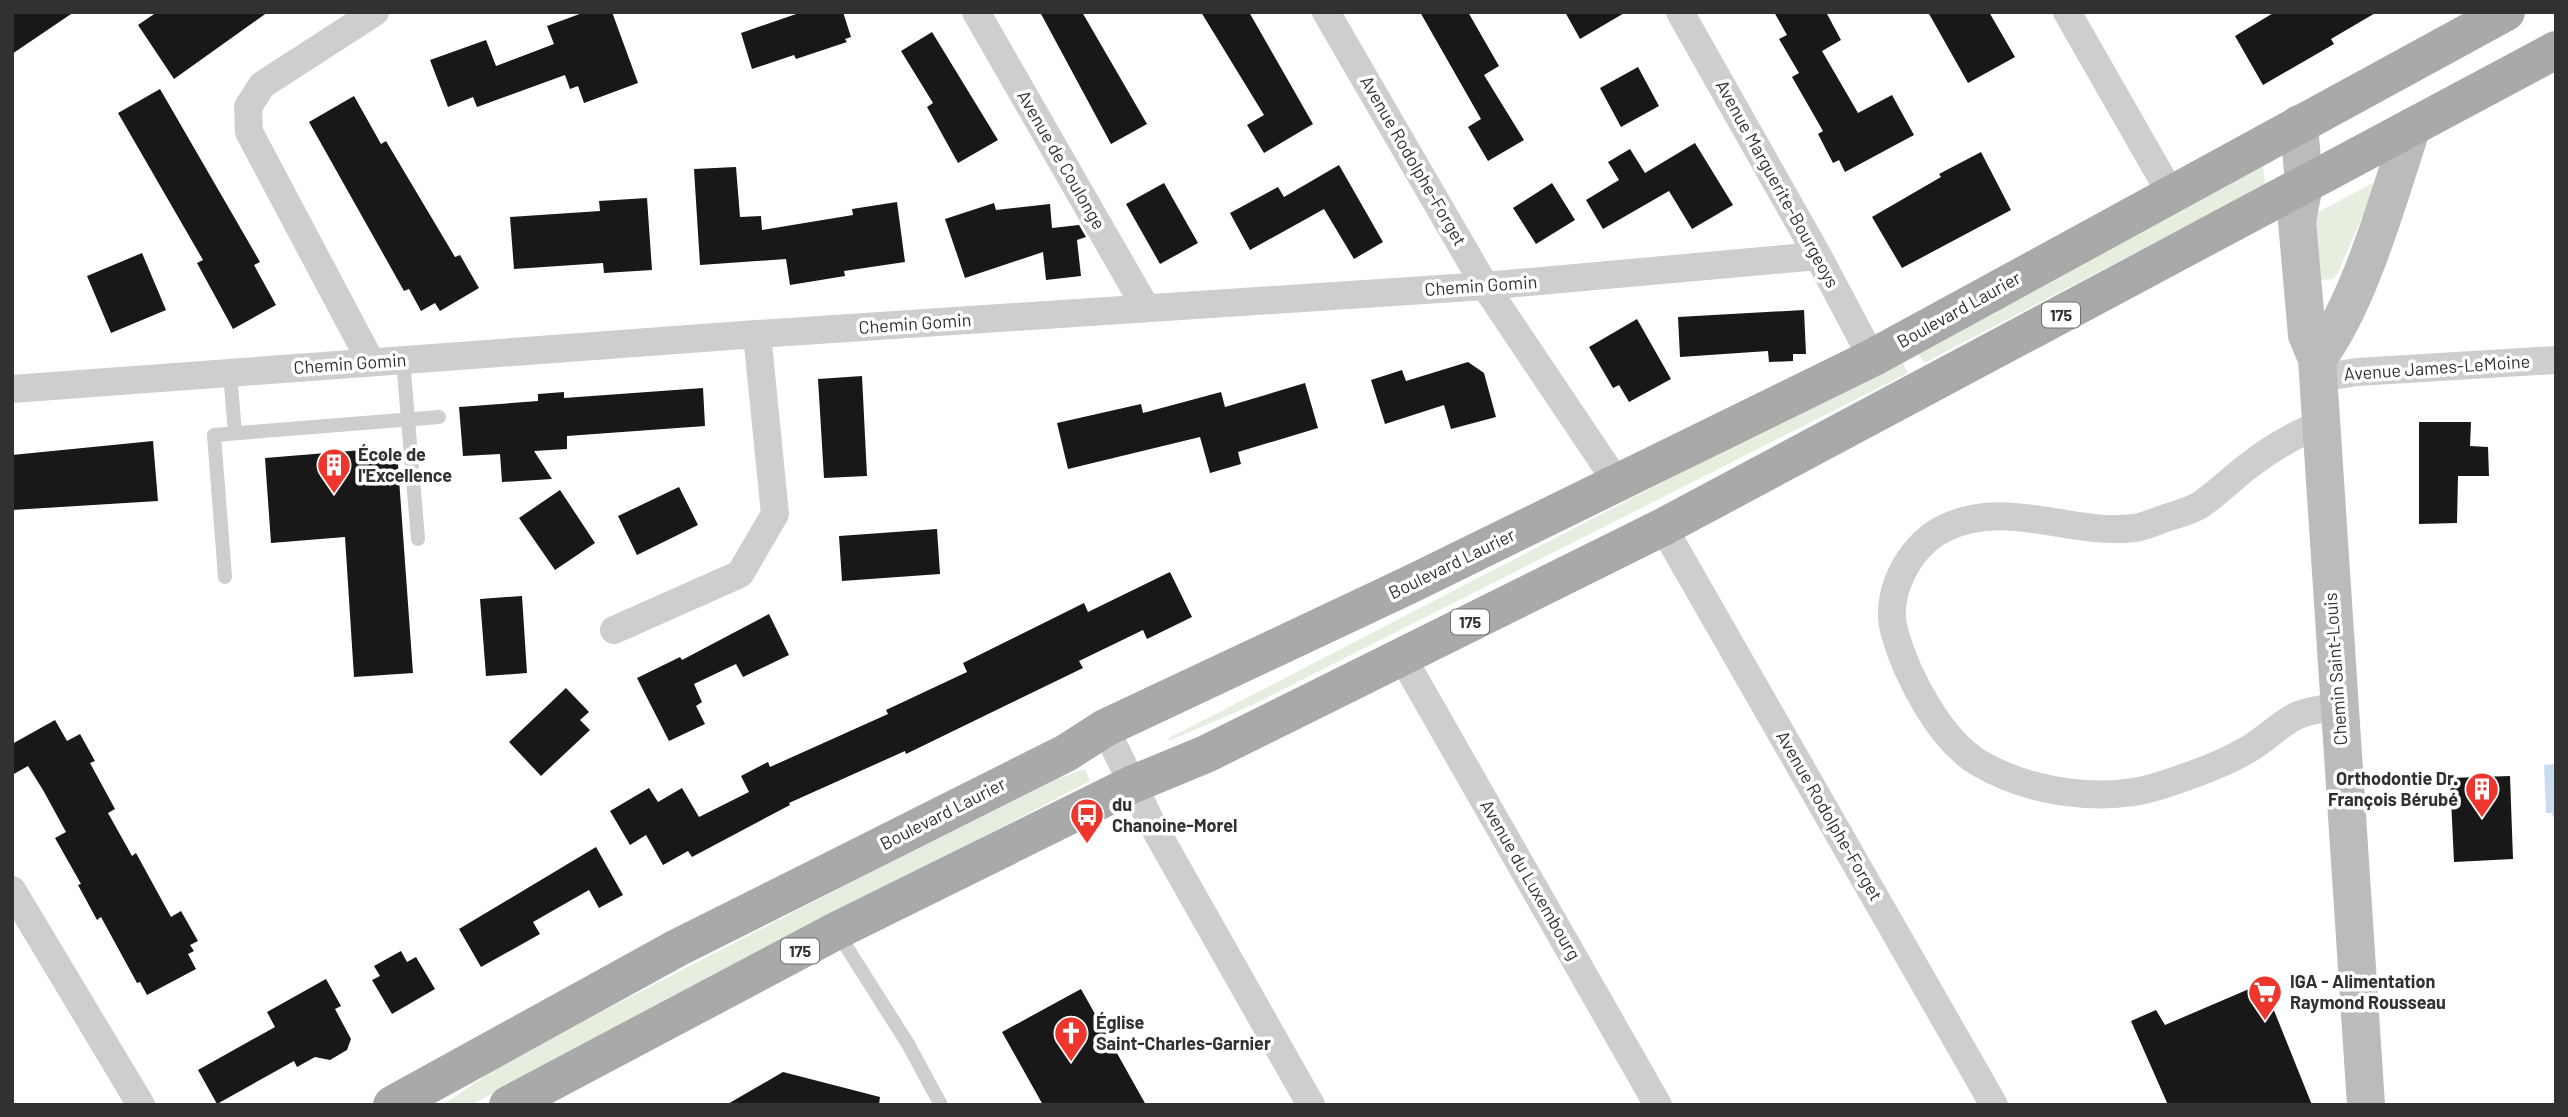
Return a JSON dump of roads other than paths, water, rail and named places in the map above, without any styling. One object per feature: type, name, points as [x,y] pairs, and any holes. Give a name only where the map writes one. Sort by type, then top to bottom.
[{"type":"main road","name":"Boulevard Laurier","points":[[392,1105],[677,948],[1066,752],[1105,728],[1618,484],[1872,358],[2299,124],[2467,22],[2506,12]]},
{"type":"main road","name":"175","points":[[508,1105],[836,932],[1131,785],[1206,754],[1401,655],[1664,527],[2556,50]]},
{"type":"street","points":[[371,362],[249,132],[248,107],[262,85],[375,12]]},
{"type":"street","name":"Avenue de Coulonge","points":[[976,12],[1146,308]]},
{"type":"street","name":"Avenue Rodolphe-Forget","points":[[1326,12],[1485,286],[1618,484]]},
{"type":"street","name":"Avenue Marguerite-Bourgeoys","points":[[1680,12],[1818,256],[1872,358]]},
{"type":"street","points":[[2067,12],[2171,194]]},
{"type":"street","name":"Chemin Saint-Louis","points":[[2299,124],[2304,185],[2297,221],[2307,335],[2317,368],[2366,1105]]},
{"type":"street","points":[[2317,368],[2358,278],[2412,127]]},
{"type":"street","name":"Chemin Gomin","points":[[12,389],[757,334],[1485,286],[1818,256]]},
{"type":"street","points":[[614,630],[740,575],[775,514],[757,334]]},
{"type":"street","name":"Avenue James-LeMoine","points":[[2317,368],[2370,371],[2556,360]]},
{"type":"street","points":[[2321,424],[2294,435],[2251,463],[2198,506],[2135,528],[2071,525],[2015,515],[1974,518],[1943,529],[1921,544],[1906,565],[1894,591],[1893,629],[1903,664],[1936,721],[1977,762],[2022,781],[2069,792],[2116,794],[2160,786],[2247,751],[2297,715],[2338,706]]},
{"type":"street","name":"Avenue Rodolphe-Forget","points":[[1664,527],[1994,1105]]},
{"type":"street","name":"Avenue du Luxembourg","points":[[1401,655],[1650,1102]]},
{"type":"street","points":[[1105,728],[1131,785],[1311,1105]]},
{"type":"street","points":[[12,890],[22,928],[141,1105]]},
{"type":"lane","points":[[403,360],[418,539]]},
{"type":"lane","points":[[230,373],[236,433]]},
{"type":"lane","points":[[225,577],[214,435],[439,417]]},
{"type":"lane","points":[[836,932],[908,1044],[941,1105]]},
{"type":"water","points":[[2556,764],[2556,817],[2553,817],[2552,813],[2546,813],[2544,765]]},
{"type":"place","name":"École de l'Excellence","points":[[334,495]]},
{"type":"place","name":"Orthodontie Dr. François Bérubé","points":[[2482,819]]},
{"type":"place","name":"du Chanoine-Morel","points":[[1087,845]]},
{"type":"place","name":"IGA - Alimentation Raymond Rousseau","points":[[2265,1022]]},
{"type":"place","name":"Église Saint-Charles-Garnier","points":[[1071,1063]]}]
